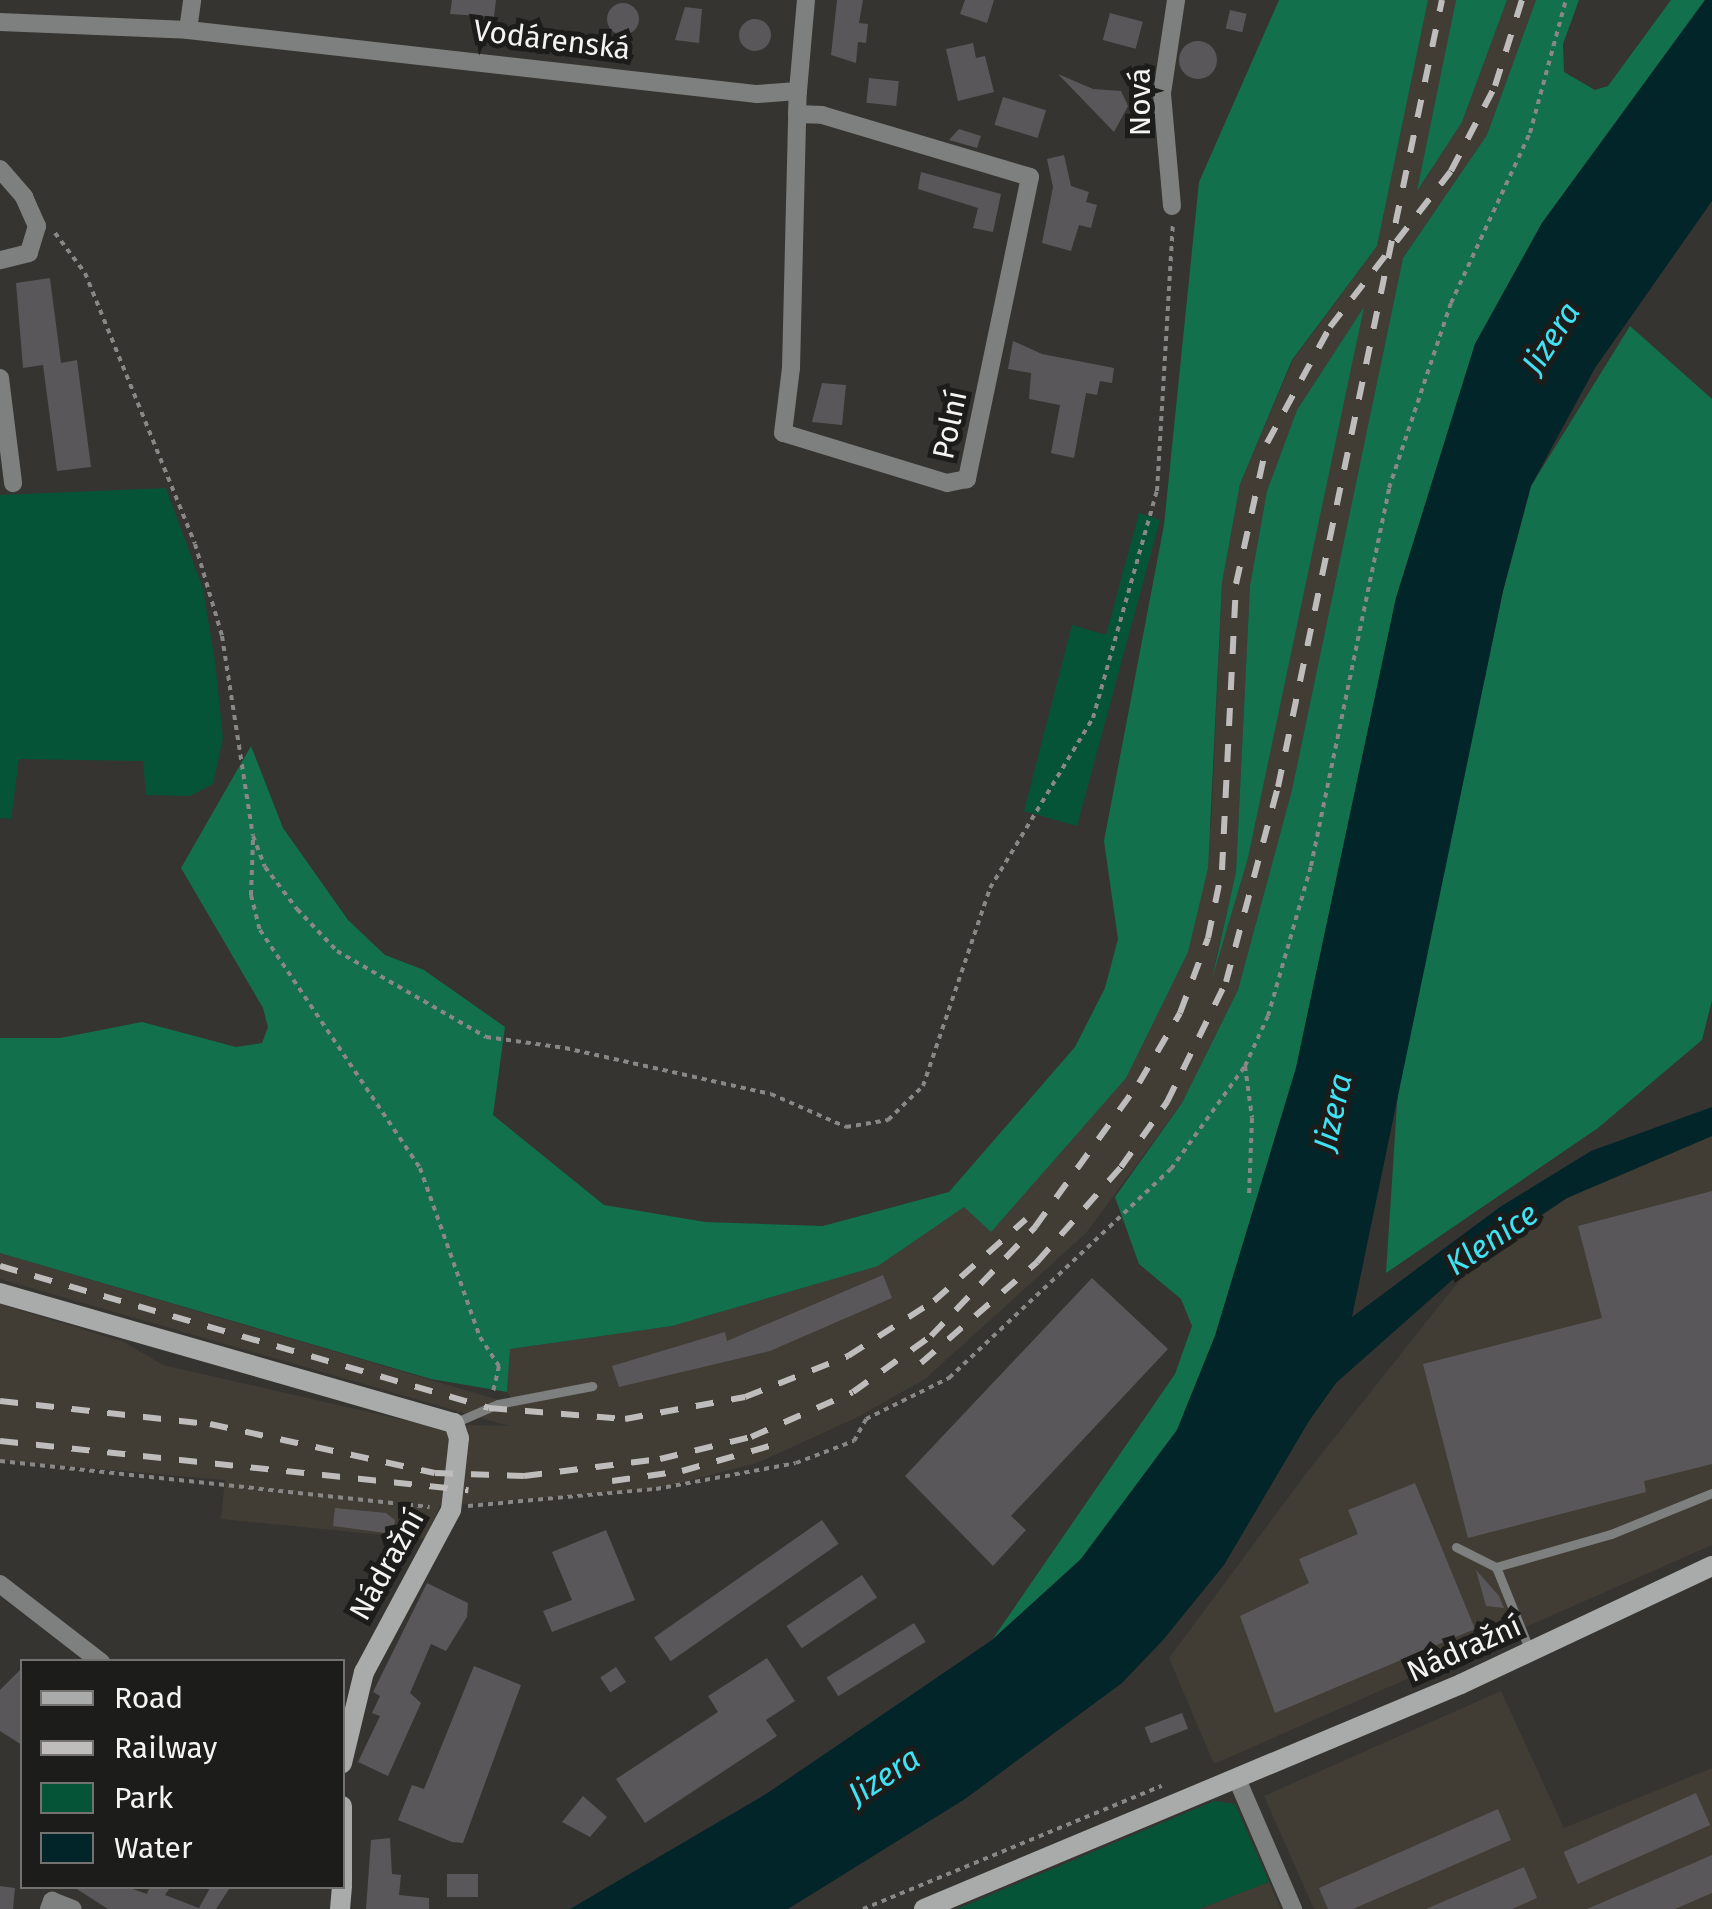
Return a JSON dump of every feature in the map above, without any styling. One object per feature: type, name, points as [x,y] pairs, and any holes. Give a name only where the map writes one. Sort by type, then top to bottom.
[{"type":"street","points":[[188,30],[192,0]]},
{"type":"street","name":"Polní","points":[[798,114],[822,115],[1030,177],[966,480],[947,484],[784,433],[798,91],[806,0]]},
{"type":"street","name":"Nová","points":[[1172,206],[1162,93],[1176,0]]},
{"type":"street","name":"Vodárenská","points":[[0,22],[188,30],[757,94],[798,91]]},
{"type":"street","points":[[0,169],[24,196],[37,226],[29,252],[0,260]]},
{"type":"street","points":[[0,378],[13,483]]},
{"type":"street","points":[[0,1292],[454,1423],[459,1438],[451,1510]]},
{"type":"street","name":"Nádražní","points":[[345,1751],[364,1672],[451,1510]]},
{"type":"street","name":"Nádražní","points":[[924,1909],[1237,1780],[1530,1652],[1712,1566]]},
{"type":"street","points":[[0,1584],[98,1659]]},
{"type":"street","points":[[1237,1780],[1293,1909]]},
{"type":"street","points":[[53,1899],[73,1909]]},
{"type":"lane","points":[[454,1423],[498,1404],[592,1386]]},
{"type":"lane","points":[[1496,1567],[1612,1534],[1712,1493]]},
{"type":"lane","points":[[1456,1547],[1496,1567],[1530,1652]]},
{"type":"path","points":[[0,1461],[451,1510],[656,1489],[796,1463],[854,1442],[866,1418],[949,1378],[1171,1169],[1245,1066],[1268,1016],[1311,866],[1388,488],[1451,303],[1530,133],[1566,0]]},
{"type":"path","points":[[253,836],[266,867],[337,951],[486,1037],[771,1094],[846,1127],[888,1120],[906,1108],[922,1086],[990,888],[1093,718],[1156,491],[1174,278],[1172,206]]},
{"type":"path","points":[[37,226],[54,232],[85,273],[195,544],[222,636],[253,836],[251,895],[260,930],[420,1168],[480,1337],[498,1366],[492,1397],[498,1404]]},
{"type":"path","points":[[1245,1066],[1252,1118],[1250,1197]]},
{"type":"shaded area","points":[[1428,0],[1456,0],[1418,189],[1462,122],[1507,0],[1536,0],[1487,135],[1403,258],[1292,790],[1238,990],[1182,1103],[1086,1233],[925,1379],[858,1417],[757,1463],[660,1488],[440,1506],[425,1539],[221,1519],[225,1480],[0,1460],[0,1304],[124,1342],[163,1365],[421,1424],[509,1426],[0,1279],[0,1253],[516,1405],[507,1392],[510,1349],[672,1326],[877,1266],[964,1207],[991,1232],[1211,828],[1222,583],[1240,484],[1293,360],[1377,246]],"holes":[[[1363,309],[1248,858],[1213,971],[1236,872],[1250,586],[1267,491],[1297,410]]]},
{"type":"shaded area","points":[[1712,1136],[1712,1545],[1214,1764],[1169,1658],[1308,1471],[1477,1258],[1567,1198]]},
{"type":"shaded area","points":[[1501,1691],[1564,1828],[1712,1768],[1712,1909],[1314,1909],[1264,1796]]},
{"type":"shaded area","points":[[1269,1882],[1281,1909],[1199,1909]]},
{"type":"green space","points":[[1279,0],[1428,0],[1377,246],[1292,360],[1240,484],[1222,583],[1208,868],[1188,952],[1126,1078],[991,1232],[964,1207],[878,1266],[672,1326],[510,1349],[507,1392],[431,1379],[0,1253],[0,1038],[60,1038],[142,1022],[236,1047],[262,1043],[268,1027],[263,1008],[181,868],[251,746],[283,828],[348,920],[385,955],[424,970],[505,1027],[493,1115],[604,1205],[705,1222],[823,1226],[949,1192],[1075,1047],[1105,988],[1118,939],[1104,841],[1164,525],[1199,182]]},
{"type":"green space","points":[[1456,0],[1507,0],[1462,122],[1417,191]]},
{"type":"green space","points":[[1536,0],[1579,0],[1563,44],[1564,72],[1595,90],[1608,86],[1671,0],[1705,0],[1542,223],[1475,344],[1396,598],[1296,1068],[1215,1336],[1177,1430],[1081,1559],[992,1640],[1175,1374],[1192,1326],[1181,1299],[1139,1264],[1115,1197],[1182,1103],[1238,990],[1292,790],[1403,258],[1487,135]]},
{"type":"green space","points":[[1364,307],[1248,858],[1212,979],[1236,872],[1250,586],[1267,491],[1297,410]]},
{"type":"green space","points":[[1630,326],[1712,399],[1712,1000],[1702,1040],[1598,1128],[1386,1273],[1398,1089],[1503,591],[1531,486]]},
{"type":"green space","points":[[166,488],[203,589],[215,661],[223,738],[213,784],[190,796],[146,795],[143,761],[19,759],[11,819],[0,818],[0,495]]},
{"type":"green space","points":[[1139,513],[1160,520],[1077,826],[1024,811],[1072,625],[1106,635]]},
{"type":"green space","points":[[1214,1801],[1235,1804],[1269,1882],[1199,1909],[957,1909]]},
{"type":"water","points":[[1705,0],[1712,0],[1712,201],[1595,368],[1531,486],[1503,591],[1352,1317],[1500,1207],[1591,1151],[1712,1107],[1712,1136],[1567,1198],[1477,1258],[1336,1383],[1309,1421],[1224,1565],[1163,1640],[1122,1683],[965,1799],[788,1909],[570,1909],[766,1794],[992,1640],[1081,1559],[1177,1430],[1215,1336],[1296,1068],[1396,598],[1475,344],[1542,223]]},
{"type":"building","points":[[452,0],[496,0],[494,17],[450,14]]},
{"type":"building","points":[[837,0],[863,0],[859,23],[868,24],[866,43],[858,42],[856,63],[831,55]]},
{"type":"building","points":[[965,0],[994,0],[987,23],[960,14]]},
{"type":"building","points":[[623,3],[634,8],[639,19],[634,30],[623,35],[612,30],[607,19],[612,8]]},
{"type":"building","points":[[685,7],[702,9],[699,43],[675,40]]},
{"type":"building","points":[[1230,10],[1247,14],[1242,32],[1226,29]]},
{"type":"building","points":[[1110,13],[1143,22],[1136,49],[1103,40]]},
{"type":"building","points":[[755,19],[767,23],[771,35],[767,47],[755,51],[743,47],[739,35],[743,23]]},
{"type":"building","points":[[1198,41],[1211,47],[1217,60],[1211,73],[1198,79],[1185,73],[1179,60],[1185,47]]},
{"type":"building","points":[[973,43],[976,58],[985,56],[994,92],[958,101],[946,49]]},
{"type":"building","points":[[1058,74],[1093,89],[1121,91],[1128,106],[1114,132]]},
{"type":"building","points":[[869,78],[899,81],[896,106],[866,103]]},
{"type":"building","points":[[1003,97],[1046,110],[1038,138],[995,125]]},
{"type":"building","points":[[959,129],[981,136],[977,148],[949,140]]},
{"type":"building","points":[[1064,155],[1071,186],[1089,192],[1086,202],[1097,205],[1091,228],[1079,225],[1071,251],[1042,243],[1053,187],[1047,159]]},
{"type":"building","points":[[921,172],[1001,194],[993,232],[973,228],[978,208],[918,189]]},
{"type":"building","points":[[50,278],[61,363],[77,360],[91,467],[57,471],[43,365],[23,368],[16,283]]},
{"type":"building","points":[[1013,341],[1042,354],[1114,368],[1112,383],[1100,381],[1097,395],[1086,393],[1074,458],[1051,453],[1060,405],[1029,399],[1031,373],[1008,369]]},
{"type":"building","points":[[822,383],[846,385],[842,425],[812,422]]},
{"type":"building","points":[[1712,1191],[1712,1464],[1644,1481],[1646,1492],[1468,1538],[1423,1364],[1602,1318],[1578,1226]]},
{"type":"building","points":[[883,1275],[892,1298],[770,1351],[619,1387],[612,1366],[725,1332],[727,1341]]},
{"type":"building","points":[[1092,1278],[1168,1349],[1011,1516],[1026,1530],[993,1566],[905,1476]]},
{"type":"building","points":[[1415,1483],[1475,1629],[1275,1713],[1240,1616],[1309,1583],[1299,1559],[1358,1534],[1348,1510]]},
{"type":"building","points":[[335,1508],[386,1513],[395,1520],[393,1534],[333,1526]]},
{"type":"building","points":[[822,1520],[839,1544],[671,1661],[654,1638]]},
{"type":"building","points":[[606,1530],[635,1600],[552,1632],[543,1611],[572,1600],[552,1552]]},
{"type":"building","points":[[1476,1570],[1499,1596],[1504,1608],[1486,1606]]},
{"type":"building","points":[[862,1575],[877,1597],[802,1648],[787,1626]]},
{"type":"building","points":[[427,1583],[468,1603],[467,1617],[446,1651],[431,1644],[410,1693],[421,1703],[388,1776],[358,1762],[380,1716],[372,1713],[380,1696],[373,1692]]},
{"type":"building","points":[[914,1623],[926,1642],[838,1696],[827,1678]]},
{"type":"building","points":[[767,1658],[795,1701],[766,1720],[777,1736],[645,1823],[616,1779],[718,1712],[708,1696]]},
{"type":"building","points":[[474,1666],[521,1685],[463,1843],[452,1842],[398,1820],[412,1785],[424,1789]]},
{"type":"building","points":[[616,1667],[626,1682],[610,1693],[600,1678]]},
{"type":"building","points":[[20,1670],[20,1744],[0,1731],[0,1690]]},
{"type":"building","points":[[1182,1713],[1188,1729],[1151,1743],[1145,1727]]},
{"type":"building","points":[[1696,1793],[1710,1825],[1578,1884],[1564,1852]]},
{"type":"building","points":[[583,1796],[607,1817],[590,1837],[562,1822]]},
{"type":"building","points":[[1498,1809],[1511,1840],[1353,1909],[1328,1909],[1319,1888]]},
{"type":"building","points":[[390,1838],[392,1874],[401,1875],[399,1895],[429,1898],[429,1909],[366,1909],[371,1840]]},
{"type":"building","points":[[1712,1855],[1712,1893],[1675,1909],[1587,1909]]},
{"type":"building","points":[[1524,1867],[1537,1898],[1512,1909],[1426,1909]]},
{"type":"building","points":[[447,1874],[478,1874],[478,1897],[447,1897]]},
{"type":"building","points":[[0,1886],[15,1888],[13,1909],[0,1909]]},
{"type":"building","points":[[77,1889],[133,1889],[147,1894],[149,1889],[169,1889],[165,1895],[199,1908],[209,1889],[229,1889],[216,1909],[108,1909]]},
{"type":"railway","points":[[921,1363],[1037,1262],[1121,1167],[1167,1102],[1226,982],[1278,787],[1442,0]]},
{"type":"railway","points":[[0,1401],[210,1424],[435,1473],[524,1476],[660,1459],[751,1437],[853,1392],[931,1336],[1035,1227],[1139,1083],[1180,1013],[1208,938],[1222,870],[1236,584],[1267,443],[1330,327],[1451,171],[1495,86],[1522,0]]},
{"type":"railway","points":[[0,1266],[489,1408],[625,1419],[745,1397],[848,1356],[934,1301],[1026,1219]]},
{"type":"railway","points":[[0,1441],[468,1490]]},
{"type":"railway","points":[[612,1481],[682,1471],[773,1445]]},
{"type":"water label","name":"Jizera","points":[[1551,338]]},
{"type":"water label","name":"Jizera","points":[[1333,1112]]},
{"type":"water label","name":"Klenice","points":[[1492,1239]]},
{"type":"water label","name":"Jizera","points":[[884,1776]]}]
